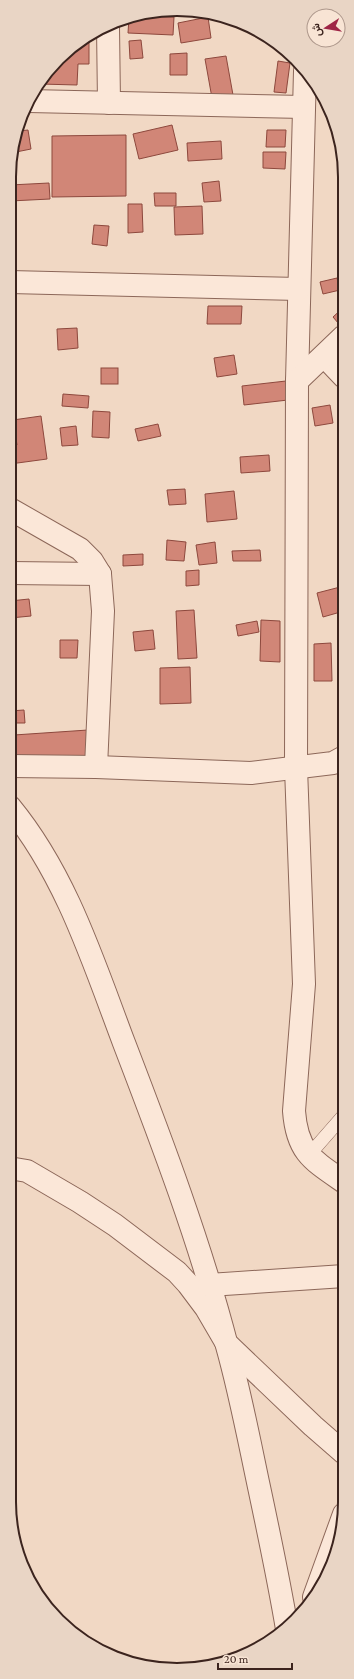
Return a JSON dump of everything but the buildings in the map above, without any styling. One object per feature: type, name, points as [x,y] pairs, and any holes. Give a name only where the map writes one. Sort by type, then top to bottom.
[{"type":"street","points":[[108,32],[109,103]]},
{"type":"street","points":[[305,79],[297,381],[296,768],[304,984],[294,1111],[295,1128],[300,1142],[309,1155],[322,1167],[338,1178]]},
{"type":"street","points":[[35,101],[304,107]]},
{"type":"street","points":[[16,282],[299,288]]},
{"type":"street","points":[[297,381],[338,342]]},
{"type":"street","points":[[324,356],[338,371]]},
{"type":"street","points":[[16,512],[80,549],[92,561],[100,574],[103,611],[96,767]]},
{"type":"street","points":[[16,573],[100,574]]},
{"type":"street","points":[[16,766],[96,767],[251,774],[333,763],[338,760]]},
{"type":"street","points":[[16,815],[46,857],[61,884],[110,1005],[176,1182],[209,1284],[242,1402],[280,1586],[286,1621]]},
{"type":"street","points":[[16,1168],[27,1171],[80,1202],[115,1225],[177,1272],[206,1308],[227,1344],[313,1426],[338,1447]]},
{"type":"street","points":[[209,1284],[338,1276]]},
{"type":"lane","points":[[309,1155],[338,1122]]}]
